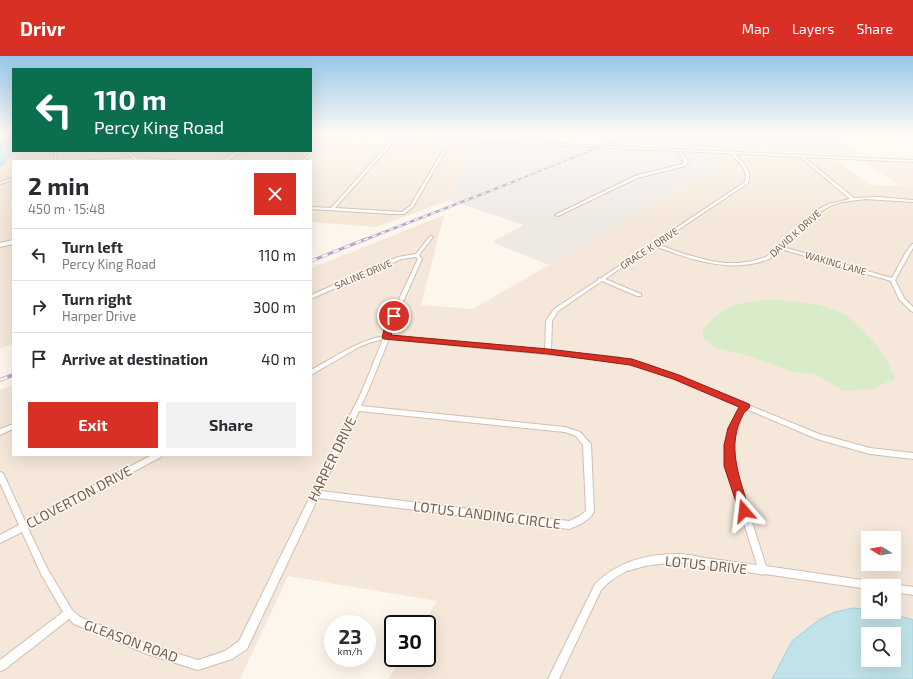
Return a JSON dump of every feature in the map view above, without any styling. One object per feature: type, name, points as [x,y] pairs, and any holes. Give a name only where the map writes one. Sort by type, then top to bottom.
[{"type":"street","points":[[332,209],[373,163]]},
{"type":"street","points":[[312,208],[393,213],[407,211],[411,207],[437,163]]},
{"type":"street","points":[[557,215],[636,177],[684,165],[685,163]]},
{"type":"street","name":"GRACE K DRIVE","points":[[548,352],[550,321],[552,314],[556,310],[600,279],[654,245],[747,182],[749,174],[740,163]]},
{"type":"street","points":[[809,163],[853,199]]},
{"type":"street","points":[[1,183],[12,179]]},
{"type":"street","points":[[1,183],[12,184]]},
{"type":"street","name":"DAVID K DRIVE","points":[[654,245],[700,260],[729,264],[758,262],[768,258],[820,210],[838,201],[853,199],[913,201]]},
{"type":"street","points":[[417,254],[431,237]]},
{"type":"street","points":[[0,245],[12,242]]},
{"type":"street","points":[[913,245],[893,280],[902,298],[913,310]]},
{"type":"street","name":"WAKING LANE","points":[[780,247],[893,280]]},
{"type":"street","name":"SALINE DRIVE","points":[[312,297],[400,258],[417,254]]},
{"type":"street","name":"HARPER DRIVE","points":[[228,655],[242,645],[356,408],[387,338],[389,328],[420,259],[417,254]]},
{"type":"street","points":[[600,279],[639,295]]},
{"type":"street","points":[[312,372],[363,344],[376,339],[387,338],[548,352],[632,362],[676,377],[817,436],[870,451],[913,456]]},
{"type":"street","points":[[745,406],[740,412],[729,445],[730,466],[763,571]]},
{"type":"street","name":"LOTUS LANDING CIRCLE","points":[[315,494],[569,525],[581,520],[590,512],[587,444],[578,434],[565,430],[356,408]]},
{"type":"street","points":[[0,432],[12,426]]},
{"type":"street","name":"CLOVERTON DRIVE","points":[[0,539],[156,456]]},
{"type":"street","name":"GLEASON ROAD","points":[[0,475],[44,571],[69,613],[77,621],[136,644],[198,665],[228,655]]},
{"type":"street","name":"LOTUS DRIVE","points":[[553,679],[598,587],[606,578],[620,570],[651,560],[678,558],[861,584]]},
{"type":"street","points":[[901,589],[913,591]]},
{"type":"street","points":[[0,666],[69,613]]},
{"type":"shaded area","points":[[0,163],[12,163],[12,344],[0,348]]},
{"type":"shaded area","points":[[312,163],[465,163],[449,200],[376,227],[312,222]]},
{"type":"shaded area","points":[[465,163],[713,163],[716,168],[549,265],[492,242],[524,225],[449,200]]},
{"type":"shaded area","points":[[713,163],[840,163],[870,185],[913,187],[913,679],[388,679],[396,667],[436,667],[436,615],[428,615],[437,601],[288,576],[240,679],[0,679],[0,390],[12,385],[12,456],[312,456],[312,268],[444,215],[421,305],[473,309],[716,168]]},
{"type":"shaded area","points":[[867,163],[913,163],[913,187],[901,186]]},
{"type":"green space","points":[[772,300],[810,303],[833,309],[848,317],[863,330],[876,345],[890,366],[895,379],[872,389],[843,391],[815,374],[793,372],[750,356],[716,348],[704,338],[702,330],[726,309],[741,303]]},
{"type":"water","points":[[853,608],[861,609],[861,619],[901,619],[901,617],[913,620],[913,679],[772,679],[792,641],[820,619],[835,612]]},
{"type":"railway","points":[[515,181],[560,163]]},
{"type":"railway","points":[[364,240],[518,180]]},
{"type":"railway","points":[[312,261],[366,239]]},
{"type":"railway","points":[[0,380],[12,375]]},
{"type":"route","points":[[394,316],[387,338],[617,359],[632,362],[676,377],[745,406],[740,412],[729,445],[730,466],[744,511]]}]
